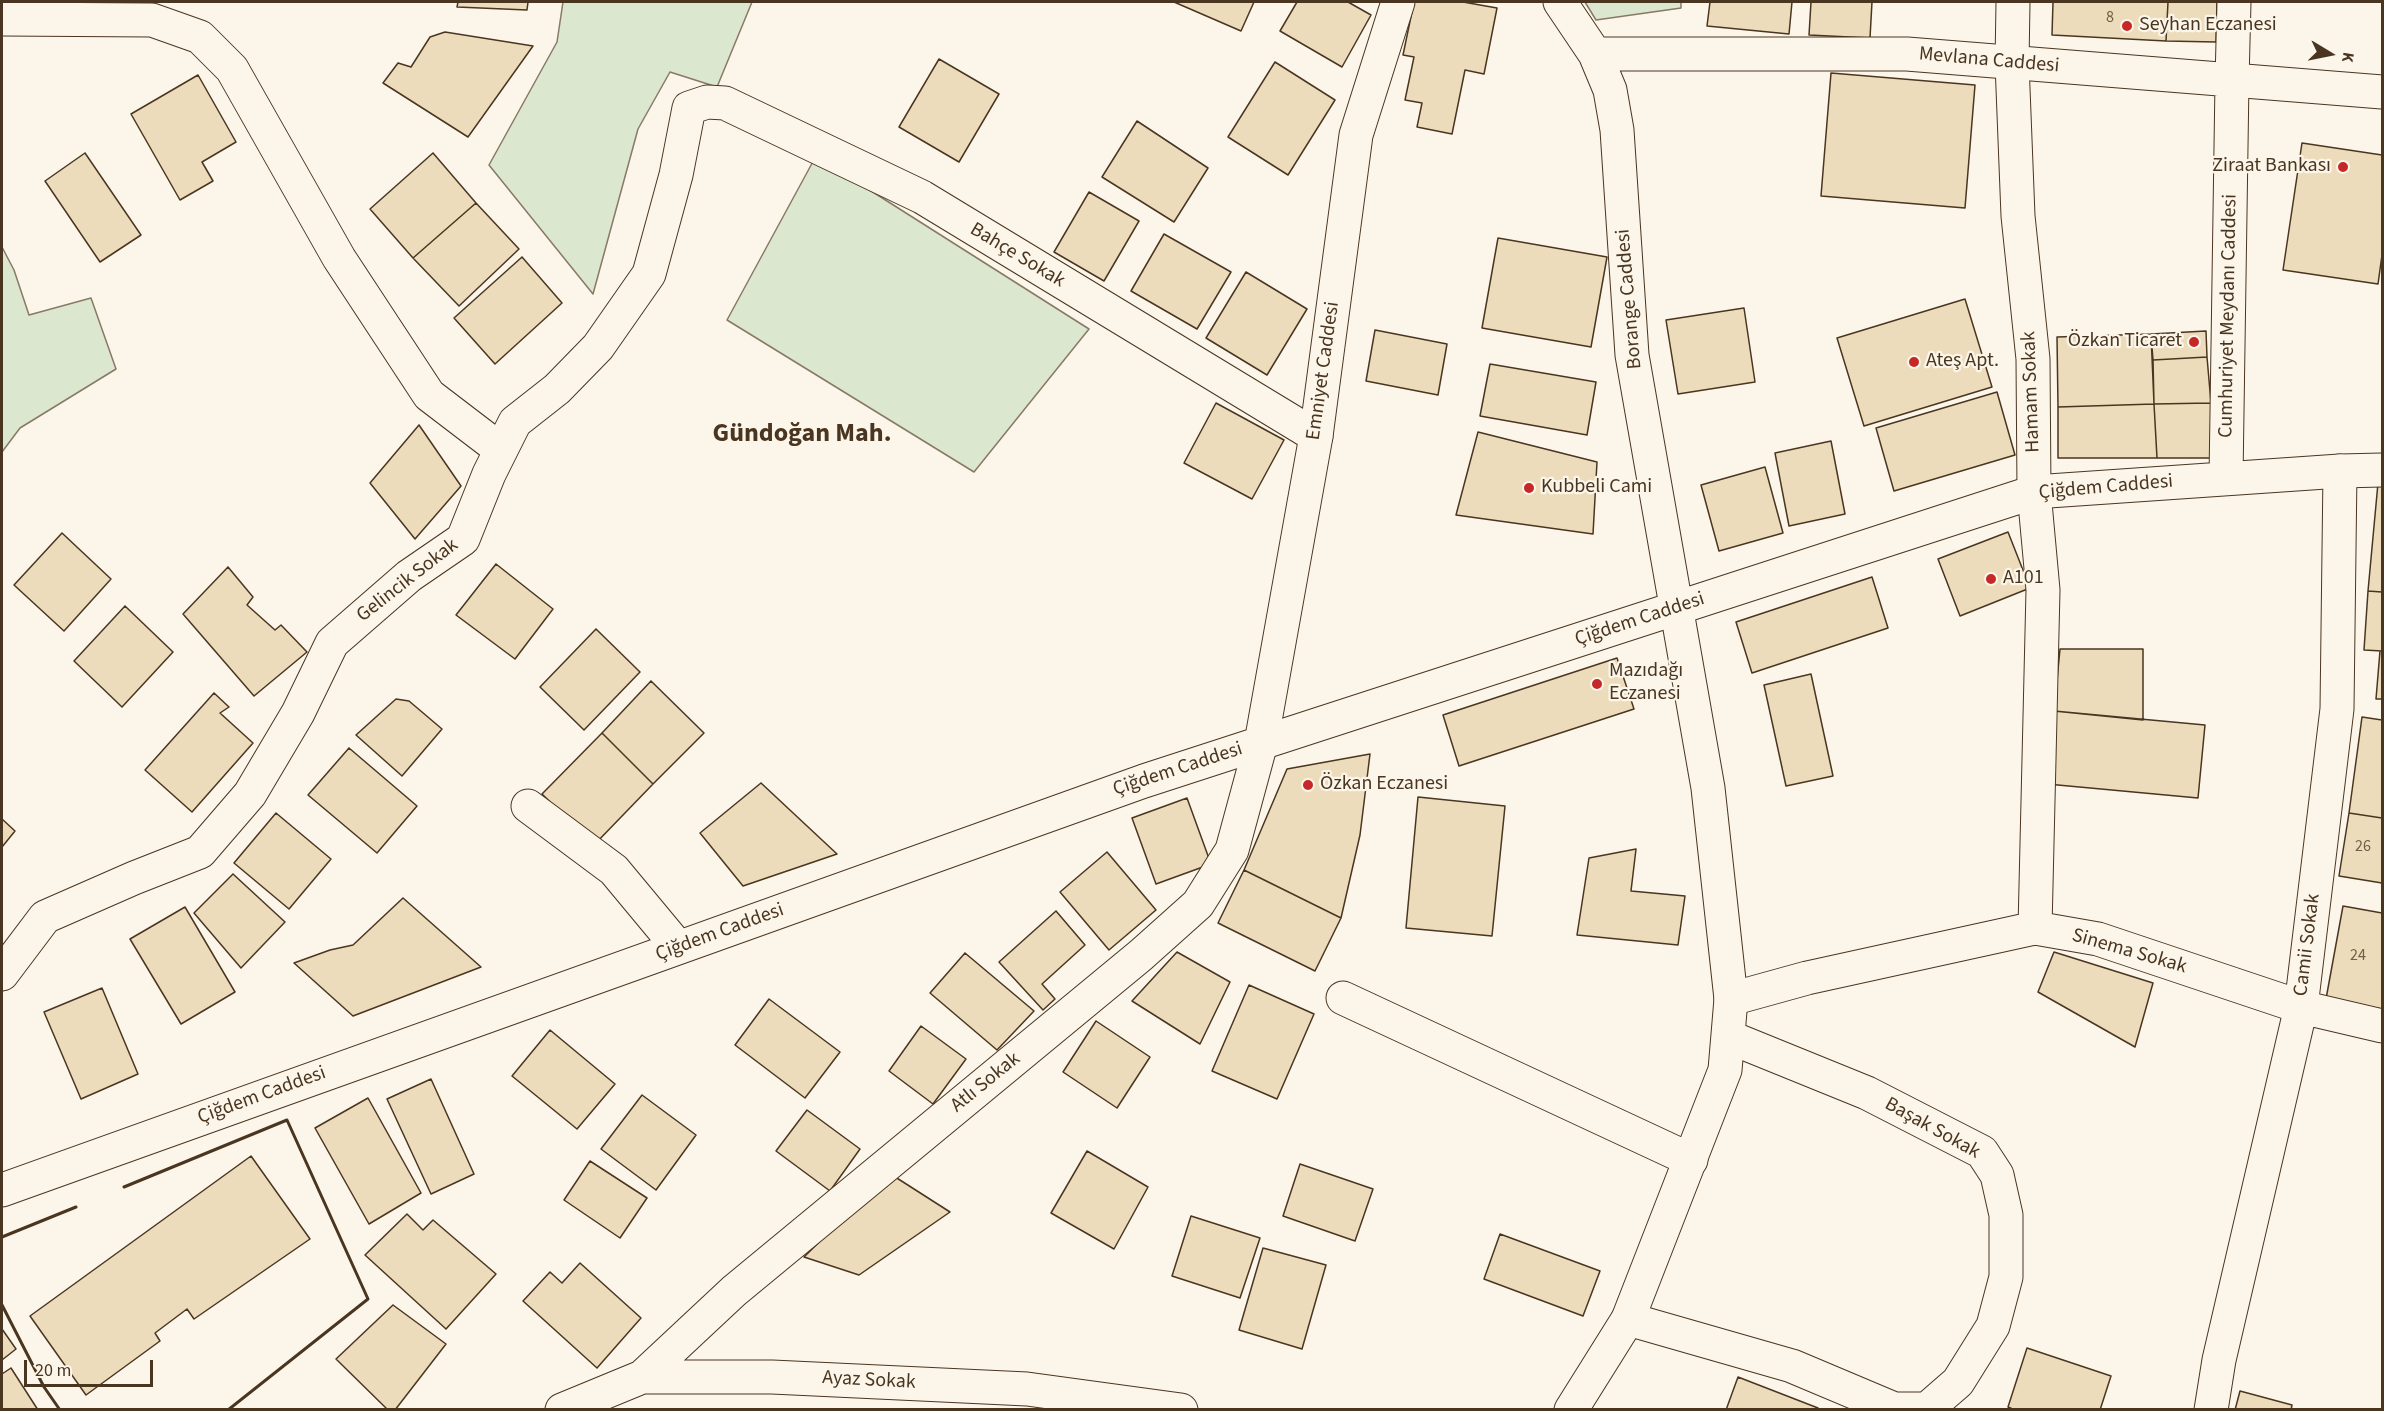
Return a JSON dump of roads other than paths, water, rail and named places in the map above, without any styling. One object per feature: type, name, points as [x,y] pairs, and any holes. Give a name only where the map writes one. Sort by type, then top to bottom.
[{"type":"street","name":"Emniyet Caddesi","points":[[1261,743],[1316,436],[1356,135],[1398,2]]},
{"type":"street","name":"Borange Caddesi","points":[[1560,2],[1595,54],[1610,90],[1617,130],[1632,355],[1708,788],[1731,999],[1725,1070],[1691,1160],[1628,1319],[1571,1410]]},
{"type":"street","name":"Hamam Sokak","points":[[2013,2],[2012,63],[2018,216],[2033,359],[2034,492],[2043,590],[2035,927]]},
{"type":"street","name":"Cumhuriyet Meydanı Caddesi","points":[[2226,478],[2234,2]]},
{"type":"street","points":[[2,19],[152,20],[200,37],[232,69],[339,258],[429,395],[501,450]]},
{"type":"street","name":"Mevlana Caddesi","points":[[1595,54],[1907,54],[2382,92]]},
{"type":"street","name":"Bahçe Sokak","points":[[707,102],[725,103],[921,197],[1316,436]]},
{"type":"street","name":"Gelincik Sokak","points":[[2,974],[45,917],[200,852],[250,794],[298,713],[332,643],[410,576],[463,539],[515,422],[557,389],[598,347],[649,274],[676,175],[689,108],[707,102]]},
{"type":"street","name":"Çiğdem Caddesi","points":[[2,1190],[1144,781],[2034,492],[2226,478],[2382,470]]},
{"type":"street","name":"Camii Sokak","points":[[2211,1410],[2219,1360],[2301,1007],[2337,709],[2340,471]]},
{"type":"street","name":"Atlı Sokak","points":[[642,1377],[734,1291],[1142,955],[1198,904],[1232,850],[1261,743]]},
{"type":"street","points":[[528,806],[614,870],[678,948]]},
{"type":"street","name":"Sinema Sokak","points":[[1731,999],[1807,978],[2035,927],[2098,939],[2301,1007],[2382,1026]]},
{"type":"street","points":[[1343,998],[1691,1160]]},
{"type":"street","name":"Başak Sokak","points":[[1628,1319],[1792,1366],[1894,1409],[1927,1409],[1958,1382],[1993,1326],[2006,1277],[2006,1215],[1997,1175],[1982,1152],[1867,1093],[1729,1037]]},
{"type":"street","name":"Ayaz Sokak","points":[[562,1410],[642,1377],[795,1378],[1027,1389],[1099,1404],[1180,1410]]},
{"type":"place","name":"Seyhan Eczanesi","points":[[2127,26]]},
{"type":"place","name":"Ziraat Bankası","points":[[2343,167]]},
{"type":"place","name":"Özkan Ticaret","points":[[2194,342]]},
{"type":"place","name":"Ateş Apt.","points":[[1914,362]]},
{"type":"place","name":"Kubbeli Cami","points":[[1529,488]]},
{"type":"place","name":"A101","points":[[1991,579]]},
{"type":"place","name":"Mazıdağı Eczanesi","points":[[1597,684]]},
{"type":"place","name":"Özkan Eczanesi","points":[[1308,785]]},
{"type":"district","name":"Gündoğan Mah.","points":[[802,435]]}]
